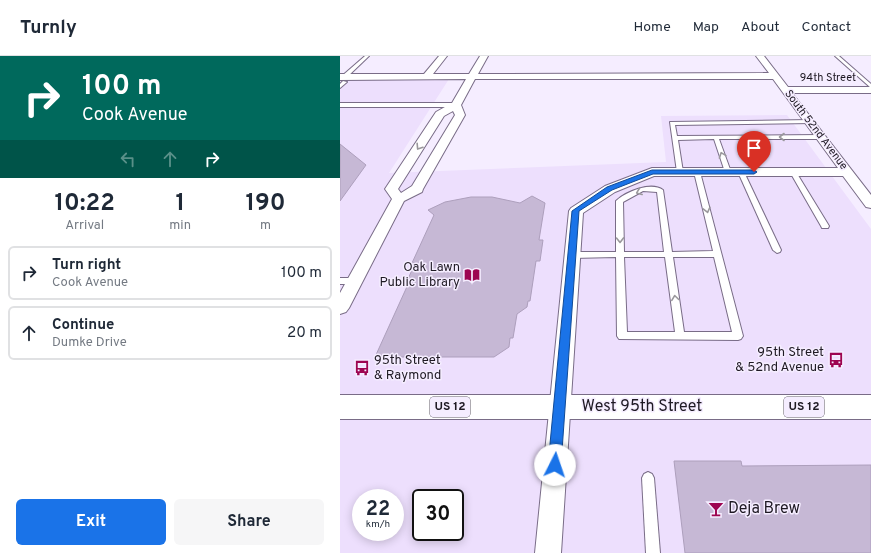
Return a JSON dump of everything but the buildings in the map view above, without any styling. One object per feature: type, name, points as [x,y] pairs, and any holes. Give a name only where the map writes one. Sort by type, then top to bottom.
[{"type":"main road","name":"West 95th Street","points":[[340,407],[871,407]]},
{"type":"street","points":[[427,76],[443,56]]},
{"type":"street","points":[[399,199],[391,189],[440,114],[456,105],[484,56]]},
{"type":"street","name":"South 52nd Avenue","points":[[760,56],[871,204]]},
{"type":"street","points":[[343,78],[427,76],[775,76]]},
{"type":"street","name":"94th Street","points":[[786,90],[871,88]]},
{"type":"street","points":[[340,308],[347,281],[399,199],[417,190],[460,115],[456,105]]},
{"type":"street","points":[[548,553],[576,211],[610,189],[652,172],[847,172]]},
{"type":"lane","points":[[340,87],[343,78],[367,56]]},
{"type":"lane","points":[[837,56],[871,88]]},
{"type":"lane","points":[[340,105],[456,105]]},
{"type":"lane","points":[[680,172],[672,123],[810,122]]},
{"type":"lane","points":[[674,138],[821,137]]},
{"type":"lane","points":[[716,138],[728,172]]},
{"type":"lane","points":[[680,336],[660,190],[642,189],[619,201],[622,336],[680,336],[738,336],[697,172]]},
{"type":"lane","points":[[741,172],[777,250]]},
{"type":"lane","points":[[793,172],[825,226]]},
{"type":"lane","points":[[572,255],[718,254]]},
{"type":"lane","points":[[648,478],[653,553]]},
{"type":"shaded area","points":[[449,79],[389,173],[666,162],[661,116],[787,115],[871,229],[871,553],[340,553],[340,80]]},
{"type":"place","name":"Oak Lawn Public Library","points":[[472,275]]},
{"type":"place","name":"95th Street & 52nd Avenue","points":[[836,360]]},
{"type":"place","name":"95th Street & Raymond","points":[[362,368]]},
{"type":"place","name":"Deja Brew","points":[[716,509]]},
{"type":"route","points":[[555,465],[576,211],[610,189],[652,172],[754,172]]}]
